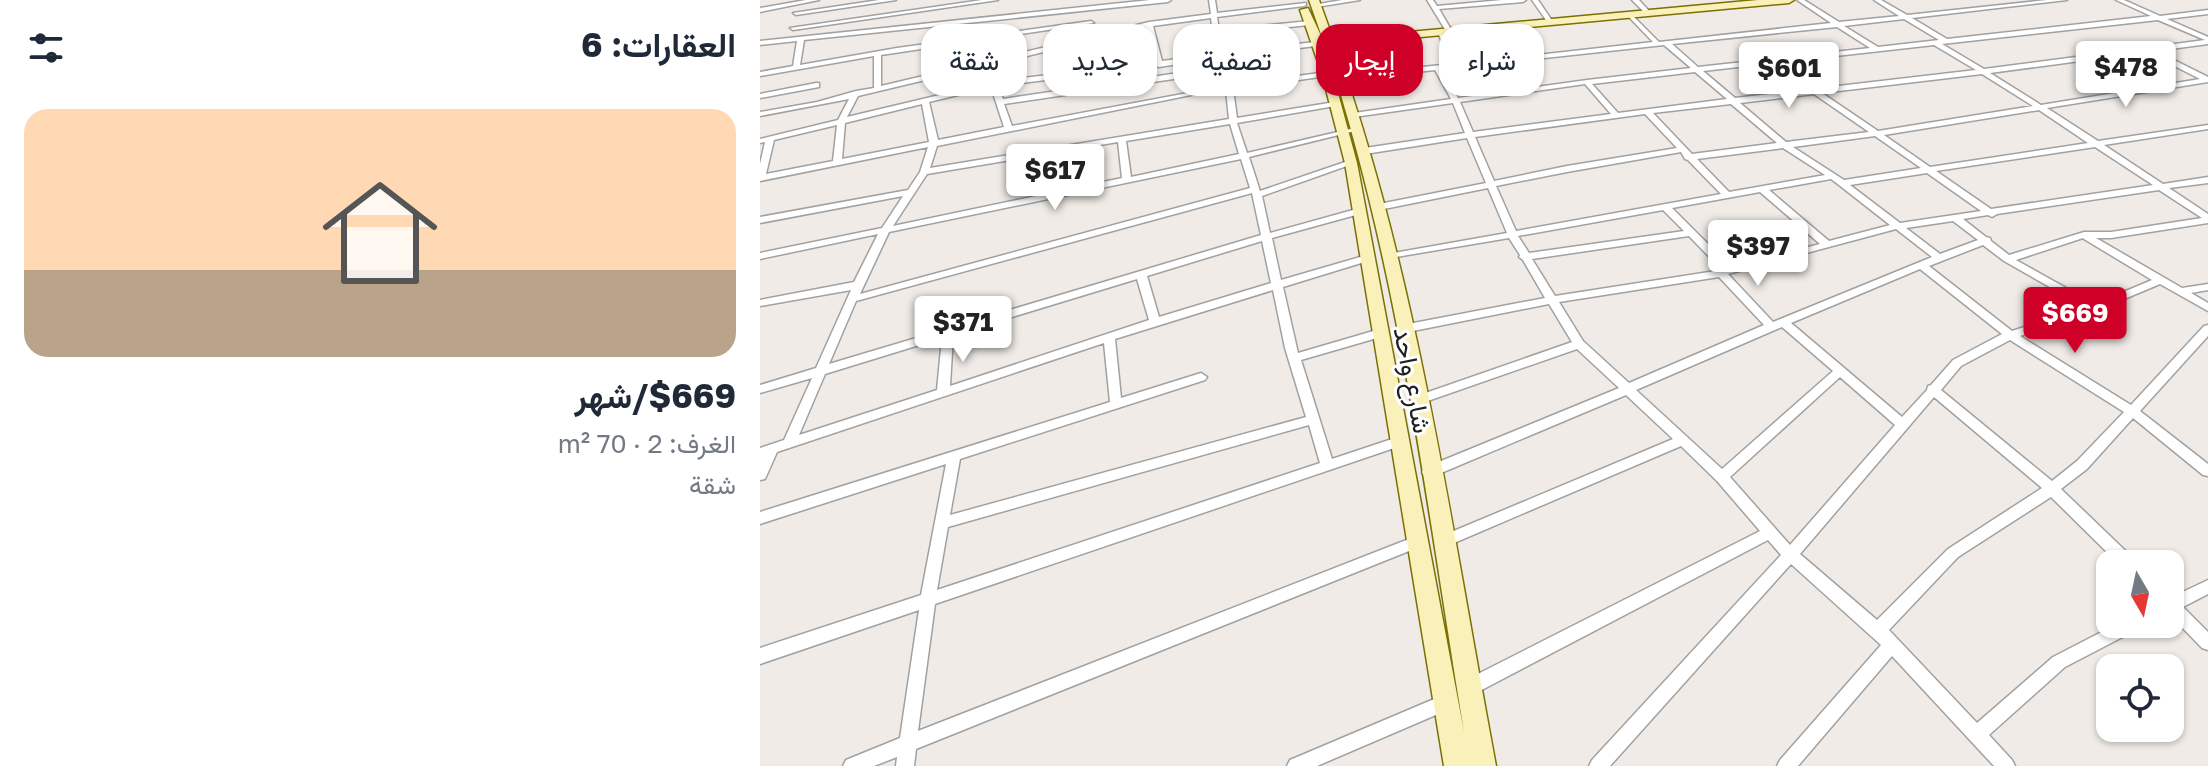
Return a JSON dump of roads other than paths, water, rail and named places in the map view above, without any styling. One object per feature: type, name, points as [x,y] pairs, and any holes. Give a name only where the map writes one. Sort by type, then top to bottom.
[{"type":"street","points":[[760,10],[816,0]]},
{"type":"street","points":[[796,13],[893,0]]},
{"type":"street","points":[[793,28],[961,2],[995,0]]},
{"type":"street","points":[[1026,24],[1027,0]]},
{"type":"street","points":[[760,43],[1026,16],[1089,4],[1168,0]]},
{"type":"street","points":[[1212,0],[1217,24]]},
{"type":"street","points":[[1149,24],[1357,0]]},
{"type":"street","points":[[1430,0],[1442,24]]},
{"type":"street","points":[[1434,8],[1523,0]]},
{"type":"street","points":[[1535,0],[1550,22]]},
{"type":"street","points":[[1635,0],[1648,13]]},
{"type":"street","points":[[1526,24],[1789,0]]},
{"type":"street","points":[[1800,0],[1876,49]]},
{"type":"street","points":[[1877,0],[2208,219]]},
{"type":"street","points":[[1544,56],[2064,0]]},
{"type":"street","points":[[2119,0],[2208,40]]},
{"type":"street","points":[[792,40],[798,3]]},
{"type":"street","points":[[1027,33],[1091,23],[1089,4]]},
{"type":"street","points":[[1246,24],[1309,6]]},
{"type":"street","name":"شارع واحد","points":[[1309,6],[1316,26]]},
{"type":"street","points":[[760,256],[1244,156],[1455,99],[2208,12]]},
{"type":"street","points":[[897,50],[904,13]]},
{"type":"street","points":[[1630,15],[1783,144],[1837,179],[1939,258]]},
{"type":"street","points":[[796,68],[801,39]]},
{"type":"street","points":[[852,299],[1256,192],[1358,157],[1470,134],[1732,99],[2150,51],[2208,40]]},
{"type":"street","points":[[760,74],[921,47]]},
{"type":"street","points":[[2150,51],[2208,80]]},
{"type":"street","points":[[877,87],[878,54]]},
{"type":"street","points":[[1157,57],[1159,65],[1173,63]]},
{"type":"street","points":[[817,64],[817,104]]},
{"type":"street","points":[[1423,68],[1437,67],[1455,99],[1512,234],[1579,344],[1722,477],[1790,555],[1878,630],[2006,766]]},
{"type":"street","points":[[1000,102],[1173,76]]},
{"type":"street","points":[[760,114],[817,104],[921,77]]},
{"type":"street","points":[[1379,207],[1492,183],[1685,153],[1874,134],[2208,80]]},
{"type":"street","points":[[1587,82],[1616,115]]},
{"type":"street","points":[[760,96],[816,85]]},
{"type":"street","points":[[1815,91],[1992,214]]},
{"type":"street","points":[[837,163],[841,122],[856,93]]},
{"type":"street","points":[[948,96],[765,140],[760,178],[1183,96]]},
{"type":"street","points":[[998,96],[1009,130]]},
{"type":"street","points":[[1230,96],[1233,122],[1256,192],[1294,358],[1328,467]]},
{"type":"street","name":"شارع واحد","points":[[1335,96],[1335,104],[1352,125]]},
{"type":"street","name":"شارع واحد","points":[[1341,96],[1352,125],[1358,157],[1360,211],[1367,258],[1457,766]]},
{"type":"street","points":[[789,443],[858,285],[885,231],[924,172],[934,145],[925,102]]},
{"type":"street","points":[[924,172],[1335,104]]},
{"type":"street","points":[[1646,111],[1726,194]]},
{"type":"street","points":[[1388,257],[1761,188],[1928,171],[2208,127]]},
{"type":"street","points":[[1122,141],[1127,180]]},
{"type":"street","name":"شارع واحد","points":[[1358,157],[1379,207],[1418,400],[1483,766]]},
{"type":"street","points":[[1403,329],[1551,300],[1725,272],[1898,226],[2208,180]]},
{"type":"street","points":[[1761,188],[1828,246]]},
{"type":"street","points":[[760,220],[912,192]]},
{"type":"street","points":[[1666,207],[1777,324],[1841,370],[1902,424]]},
{"type":"street","points":[[760,389],[1360,211]]},
{"type":"street","points":[[1955,218],[2008,259],[2094,308]]},
{"type":"street","points":[[2008,259],[2084,235],[2111,235],[2208,219]]},
{"type":"street","points":[[1524,257],[1690,233]]},
{"type":"street","points":[[2084,235],[2208,308]]},
{"type":"street","points":[[1429,472],[1777,324],[1987,240]]},
{"type":"street","points":[[760,475],[766,451],[1275,283],[1367,258]]},
{"type":"street","points":[[1922,265],[2010,335],[2133,412],[2208,471]]},
{"type":"street","points":[[1141,274],[1155,322]]},
{"type":"street","points":[[1608,762],[1957,363],[2010,335],[2094,308],[2161,280]]},
{"type":"street","points":[[760,303],[858,285]]},
{"type":"street","points":[[2181,292],[2208,287]]},
{"type":"street","points":[[1878,630],[1953,553],[2052,489],[2082,465],[2208,329]]},
{"type":"street","points":[[943,392],[948,333]]},
{"type":"street","points":[[1294,358],[1380,333]]},
{"type":"street","points":[[1109,338],[1116,404]]},
{"type":"street","points":[[1418,400],[1579,344]]},
{"type":"street","points":[[1386,369],[1411,368]]},
{"type":"street","points":[[1722,477],[1841,370]]},
{"type":"street","points":[[760,518],[1201,377]]},
{"type":"street","points":[[1932,389],[2052,489],[2115,550]]},
{"type":"street","points":[[943,523],[1311,420]]},
{"type":"street","points":[[1442,542],[1683,440]]},
{"type":"street","points":[[760,656],[1401,441]]},
{"type":"street","points":[[905,766],[928,598],[954,456]]},
{"type":"street","points":[[1470,687],[1769,533]]},
{"type":"street","points":[[852,766],[1419,541]]},
{"type":"street","points":[[2184,599],[2208,587]]},
{"type":"street","points":[[2184,620],[2208,643]]},
{"type":"street","points":[[1977,734],[2059,662],[2105,638]]},
{"type":"street","points":[[1786,766],[1892,644]]},
{"type":"street","points":[[1296,766],[1446,702]]}]
